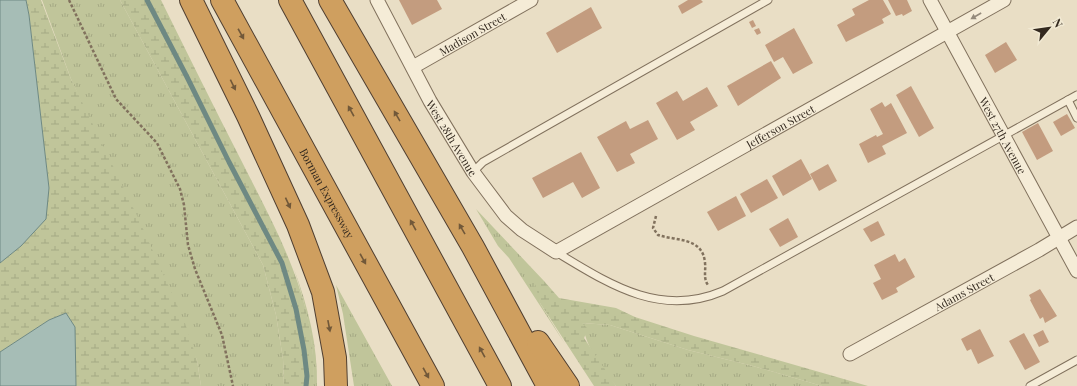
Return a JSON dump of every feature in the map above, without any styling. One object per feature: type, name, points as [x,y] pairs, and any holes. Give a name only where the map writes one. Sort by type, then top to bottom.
[{"type":"highway","points":[[191,0],[248,116],[298,226],[323,292],[335,358],[336,386]]},
{"type":"highway","name":"Borman Expressway","points":[[222,0],[433,386]]},
{"type":"highway","points":[[290,0],[500,386]]},
{"type":"highway","points":[[330,0],[473,247],[548,386]]},
{"type":"highway","points":[[473,247],[568,386]]},
{"type":"street","name":"West 28th Avenue","points":[[377,0],[430,101],[473,172],[506,216],[522,230],[556,252]]},
{"type":"street","name":"Madison Street","points":[[413,67],[531,0]]},
{"type":"street","name":"West 27th Avenue","points":[[930,0],[1077,271]]},
{"type":"street","name":"Jefferson Street","points":[[556,252],[1004,0]]},
{"type":"street","name":"Adams Street","points":[[850,354],[1032,254],[1077,227]]},
{"type":"lane","points":[[473,172],[483,162],[768,0]]},
{"type":"lane","points":[[556,252],[591,274],[630,293],[648,298],[679,302],[708,298],[723,292],[1077,95]]},
{"type":"lane","points":[[1068,100],[1077,118]]},
{"type":"lane","points":[[1030,386],[1077,360]]},
{"type":"path","points":[[69,0],[116,99],[157,143],[180,188],[184,204],[188,245],[195,268],[222,335],[233,386]]},
{"type":"path","points":[[656,216],[653,228],[655,232],[663,237],[687,241],[699,248],[704,260],[705,280],[713,287],[719,286],[723,292]]},
{"type":"green space","points":[[26,0],[41,0],[71,79],[140,222],[185,323],[197,360],[201,386],[76,386],[75,327],[66,313],[49,320],[0,352],[0,263],[21,246],[45,219],[49,188]]},
{"type":"green space","points":[[42,0],[120,0],[263,265],[276,315],[283,359],[284,386],[201,386],[197,360],[71,79]]},
{"type":"green space","points":[[120,0],[161,0],[267,212],[292,268],[302,296],[309,325],[313,355],[313,386],[284,386],[283,359],[276,315],[263,265]]},
{"type":"green space","points":[[476,209],[544,281],[538,282],[540,303],[565,344],[509,258],[498,246]]},
{"type":"green space","points":[[294,269],[308,312],[314,341],[317,386],[313,386],[313,356],[309,327],[303,298]]},
{"type":"green space","points":[[538,281],[544,281],[559,298],[616,308],[635,317],[694,336],[868,386],[822,386],[753,366],[688,350],[610,325],[582,323],[588,329],[584,338],[616,386],[594,386],[540,303],[535,284]]},
{"type":"green space","points":[[336,285],[392,386],[354,386],[343,314]]},
{"type":"green space","points":[[582,323],[610,325],[688,350],[753,366],[822,386],[616,386],[604,372],[594,356]]},
{"type":"water","points":[[0,0],[26,0],[49,188],[46,219],[21,246],[0,263]]},
{"type":"water","points":[[66,313],[75,327],[76,386],[0,386],[0,352],[49,320]]},
{"type":"building","points":[[399,0],[437,0],[442,9],[412,25]]},
{"type":"building","points":[[688,0],[701,0],[703,2],[682,14],[678,6]]},
{"type":"building","points":[[869,0],[883,0],[891,14],[882,19],[884,23],[846,42],[837,25],[855,15],[852,9]]},
{"type":"building","points":[[888,0],[907,0],[912,11],[903,16],[902,14],[896,16]]},
{"type":"building","points":[[591,7],[602,28],[557,53],[546,33]]},
{"type":"building","points":[[753,20],[756,26],[752,28],[749,22]]},
{"type":"building","points":[[759,28],[761,33],[757,35],[754,30]]},
{"type":"building","points":[[794,28],[813,63],[793,74],[783,57],[774,62],[765,45]]},
{"type":"building","points":[[1006,42],[1017,60],[995,73],[985,55]]},
{"type":"building","points":[[771,61],[781,78],[738,106],[727,86]]},
{"type":"building","points":[[911,86],[934,128],[919,137],[896,95]]},
{"type":"building","points":[[707,87],[718,106],[690,122],[695,130],[677,140],[656,103],[677,91],[683,101]]},
{"type":"building","points":[[882,102],[885,107],[891,103],[907,133],[882,146],[886,154],[868,163],[859,144],[876,135],[877,137],[883,134],[870,109]]},
{"type":"building","points":[[1067,114],[1075,128],[1061,136],[1053,122]]},
{"type":"building","points":[[648,120],[658,139],[630,154],[635,163],[617,172],[597,137],[626,121],[630,129]]},
{"type":"building","points":[[1038,123],[1053,151],[1037,160],[1022,132]]},
{"type":"building","points":[[581,152],[600,188],[582,198],[573,182],[543,198],[532,178]]},
{"type":"building","points":[[801,159],[812,179],[783,196],[772,176]]},
{"type":"building","points":[[828,164],[837,181],[819,191],[810,174]]},
{"type":"building","points":[[767,179],[778,198],[751,213],[740,194]]},
{"type":"building","points":[[736,196],[746,216],[718,231],[707,212]]},
{"type":"building","points":[[788,218],[798,237],[780,247],[769,229]]},
{"type":"building","points":[[878,221],[885,235],[871,242],[863,229]]},
{"type":"building","points":[[895,254],[899,262],[905,258],[915,277],[896,288],[898,292],[882,300],[873,283],[881,279],[874,265]]},
{"type":"building","points":[[1040,289],[1057,316],[1045,323],[1043,317],[1040,319],[1029,295]]},
{"type":"building","points":[[980,329],[994,356],[978,364],[971,349],[967,351],[961,339]]},
{"type":"building","points":[[1043,330],[1049,342],[1039,347],[1033,335]]},
{"type":"building","points":[[1024,333],[1040,362],[1025,370],[1009,341]]},
{"type":"waterway","points":[[147,0],[282,263],[296,309],[304,350],[307,376],[306,386]]}]
